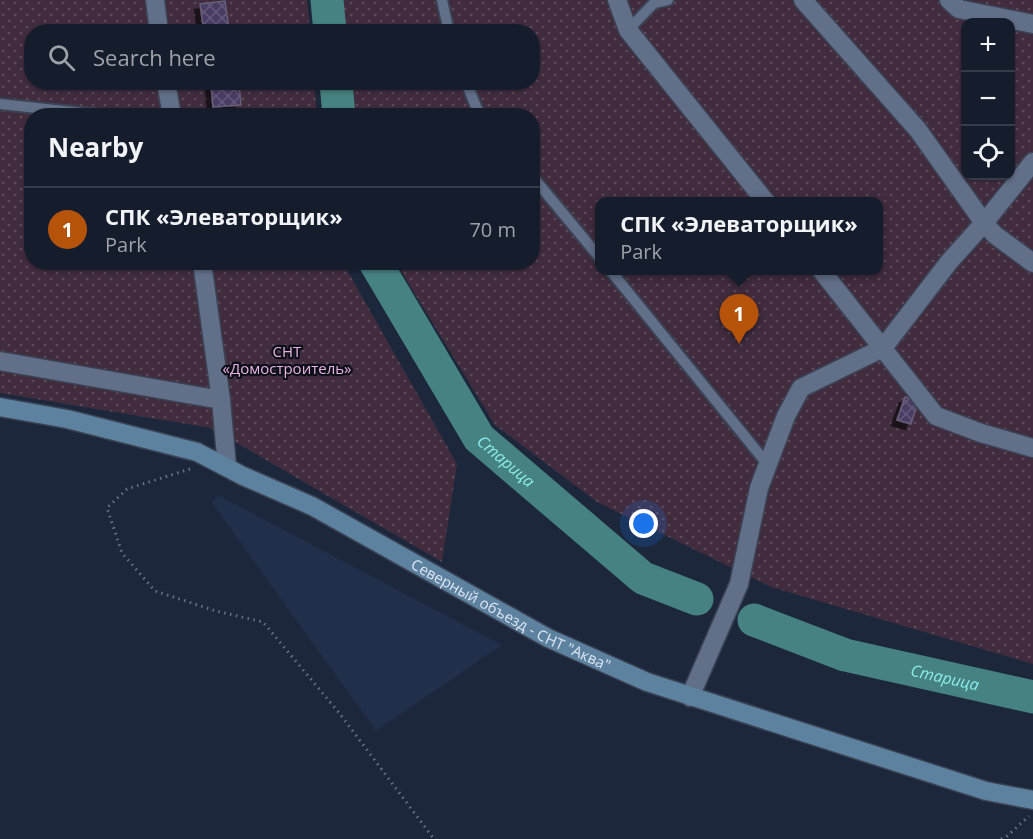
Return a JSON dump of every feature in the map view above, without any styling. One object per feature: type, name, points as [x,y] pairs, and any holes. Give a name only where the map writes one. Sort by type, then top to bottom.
[{"type":"street","points":[[155,0],[158,24]]},
{"type":"street","points":[[617,0],[628,30],[763,197]]},
{"type":"street","points":[[803,0],[918,130],[995,236],[1033,263]]},
{"type":"street","points":[[949,0],[959,9],[1033,24]]},
{"type":"street","points":[[167,90],[171,108]]},
{"type":"street","points":[[690,697],[739,584],[759,488],[786,416],[801,388],[883,348],[949,262],[1033,162]]},
{"type":"street","points":[[203,270],[221,400],[227,467]]},
{"type":"street","points":[[825,275],[936,416],[981,433],[1033,448]]},
{"type":"street","points":[[0,361],[221,400]]},
{"type":"street","name":"Северный объезд - СНТ \"Аква\"","points":[[0,407],[67,419],[196,452],[312,506],[548,638],[647,682],[986,791],[1033,800]]},
{"type":"lane","points":[[442,0],[447,24]]},
{"type":"lane","points":[[628,30],[654,3],[668,0]]},
{"type":"lane","points":[[469,90],[477,108]]},
{"type":"lane","points":[[0,104],[37,108]]},
{"type":"lane","points":[[540,186],[595,252]]},
{"type":"lane","points":[[614,275],[768,465]]},
{"type":"path","points":[[210,458],[188,471],[127,489],[107,508],[122,553],[155,591],[216,611],[263,622],[340,714],[434,839]]},
{"type":"path","points":[[1001,839],[1033,813]]},
{"type":"shaded area","points":[[218,495],[502,645],[376,731],[212,503]]},
{"type":"green space","name":"СНТ «Домостроитель»","points":[[0,0],[307,0],[309,24],[24,24],[24,90],[315,90],[316,108],[24,108],[24,270],[347,270],[457,464],[442,562],[211,428],[0,393]]},
{"type":"green space","points":[[332,0],[1033,0],[1033,664],[771,587],[597,502],[495,425],[400,270],[540,270],[540,108],[345,108],[342,90],[540,90],[540,24],[334,24]]},
{"type":"building","points":[[225,1],[228,24],[203,24],[200,4]]},
{"type":"building","points":[[211,90],[240,90],[241,105],[213,107]]},
{"type":"building","points":[[905,397],[918,401],[911,424],[897,420]]},
{"type":"waterway","name":"Старица","points":[[327,0],[329,24]]},
{"type":"waterway","name":"Старица","points":[[337,90],[338,108]]},
{"type":"waterway","name":"Старица","points":[[380,270],[479,438],[643,578],[697,599]]},
{"type":"waterway","name":"Старица","points":[[754,620],[845,655],[1033,697]]},
{"type":"place","name":"СПК «Элеваторщик»","points":[[739,344]]}]
